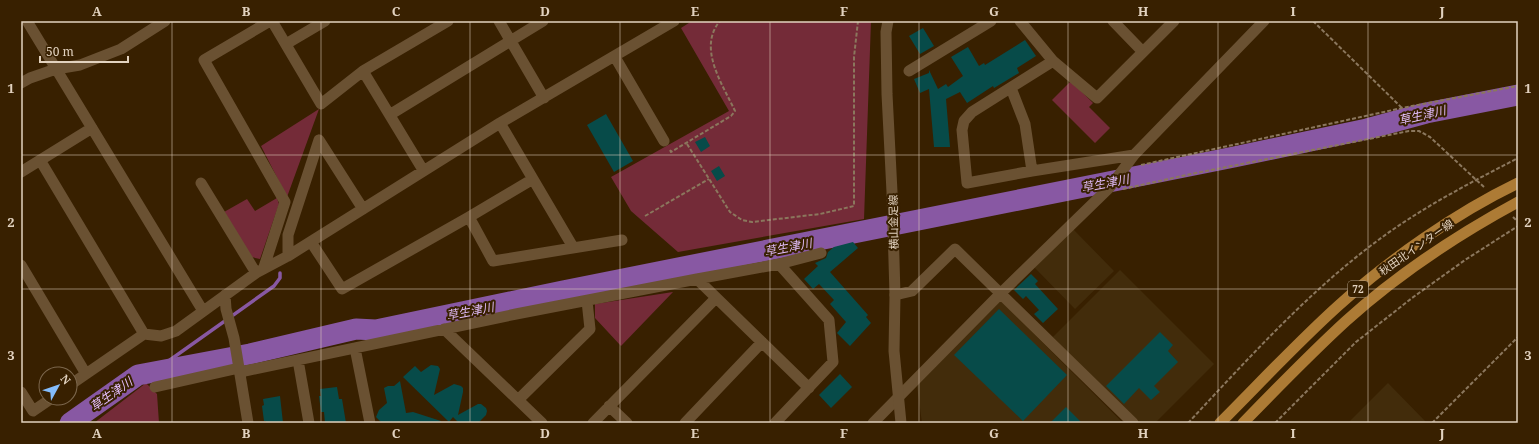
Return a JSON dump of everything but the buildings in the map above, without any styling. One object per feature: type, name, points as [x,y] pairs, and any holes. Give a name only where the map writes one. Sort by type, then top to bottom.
[{"type":"main road","name":"秋田北インター線","points":[[1220,423],[1318,324],[1370,279],[1434,233],[1493,196],[1518,183]]},
{"type":"main road","name":"秋田北インター線","points":[[1243,423],[1347,320],[1383,290],[1437,250],[1518,202]]},
{"type":"street","points":[[27,21],[203,311]]},
{"type":"street","points":[[21,83],[30,78],[56,69],[80,65],[121,49],[165,21]]},
{"type":"street","points":[[260,270],[285,202],[204,60],[271,21],[321,104],[363,71],[448,21]]},
{"type":"street","points":[[286,44],[325,21]]},
{"type":"street","points":[[499,21],[544,98]]},
{"type":"street","points":[[390,114],[543,21]]},
{"type":"street","points":[[78,380],[144,334],[161,336],[176,330],[260,270],[288,256],[500,123],[615,57],[674,21]]},
{"type":"street","name":"横山金足線","points":[[888,21],[886,32],[886,94],[894,250],[894,351],[901,423]]},
{"type":"street","points":[[909,71],[991,21]]},
{"type":"street","points":[[1020,21],[1053,61],[1097,98],[1174,21]]},
{"type":"street","points":[[1113,21],[1143,52]]},
{"type":"street","points":[[873,423],[1000,293],[1106,190],[1134,155],[1264,21]]},
{"type":"street","points":[[615,57],[664,141]]},
{"type":"street","points":[[1053,61],[972,112],[964,121],[962,130],[967,184],[1032,170],[1134,155]]},
{"type":"street","points":[[363,71],[423,170]]},
{"type":"street","points":[[1012,88],[1025,124],[1032,170]]},
{"type":"street","points":[[500,123],[573,247]]},
{"type":"street","points":[[21,172],[92,128]]},
{"type":"street","points":[[288,256],[288,235],[319,140],[363,209]]},
{"type":"street","points":[[40,160],[144,334]]},
{"type":"street","points":[[310,242],[342,289],[533,179]]},
{"type":"street","points":[[201,183],[260,270]]},
{"type":"street","points":[[469,217],[493,261],[622,240]]},
{"type":"street","points":[[895,295],[912,291],[955,249],[1133,423]]},
{"type":"street","points":[[155,387],[239,369],[298,360],[444,329],[779,264],[820,253]]},
{"type":"street","points":[[21,264],[86,374]]},
{"type":"street","points":[[775,423],[833,362],[830,320],[779,264]]},
{"type":"street","points":[[697,279],[809,388]]},
{"type":"street","points":[[224,295],[234,338],[248,423]]},
{"type":"street","points":[[593,423],[716,298]]},
{"type":"street","points":[[518,400],[590,329],[587,301]]},
{"type":"street","points":[[444,329],[542,423]]},
{"type":"street","points":[[684,423],[762,342]]},
{"type":"street","points":[[355,348],[370,423]]},
{"type":"street","points":[[298,360],[309,423]]},
{"type":"street","points":[[21,392],[33,411],[40,406]]},
{"type":"street","points":[[610,406],[627,423]]},
{"type":"path","points":[[664,141],[671,152],[687,144],[731,116],[735,111],[713,62],[711,54],[710,46],[717,25],[720,21]]},
{"type":"path","points":[[687,144],[730,212],[742,220],[752,222],[820,214],[854,206],[854,57],[858,21]]},
{"type":"path","points":[[1313,21],[1402,108]]},
{"type":"path","points":[[1125,168],[1402,108],[1518,86]]},
{"type":"path","points":[[1106,190],[1409,131],[1419,131],[1430,137],[1493,196]]},
{"type":"path","points":[[1188,423],[1316,291],[1378,240],[1443,199],[1518,158]]},
{"type":"path","points":[[645,216],[709,179]]},
{"type":"path","points":[[1275,423],[1356,342],[1441,277],[1518,226]]},
{"type":"path","points":[[1432,423],[1518,337]]},
{"type":"shaded area","points":[[692,21],[871,21],[864,219],[678,252],[631,211],[611,177],[729,111],[681,28]]},
{"type":"shaded area","points":[[1071,81],[1093,103],[1089,107],[1110,128],[1095,143],[1052,100]]},
{"type":"shaded area","points":[[319,109],[287,197],[261,146]]},
{"type":"shaded area","points":[[277,198],[279,204],[260,259],[251,257],[224,212],[247,199],[255,211]]},
{"type":"shaded area","points":[[1073,229],[1114,271],[1075,309],[1034,267]]},
{"type":"shaded area","points":[[1120,270],[1214,364],[1155,423],[1139,423],[1053,337]]},
{"type":"shaded area","points":[[673,292],[621,346],[595,318],[595,304]]},
{"type":"shaded area","points":[[1000,300],[1123,423],[922,423],[917,386]]},
{"type":"shaded area","points":[[146,383],[157,394],[159,423],[94,423]]},
{"type":"shaded area","points":[[1388,383],[1426,422],[1425,423],[1348,423]]},
{"type":"waterway","name":"草生津川","points":[[70,423],[138,375],[250,354],[356,329],[376,330],[563,291],[1234,157],[1367,129],[1426,113],[1518,95]]},
{"type":"waterway","points":[[153,372],[274,286],[280,278],[280,273]]}]
